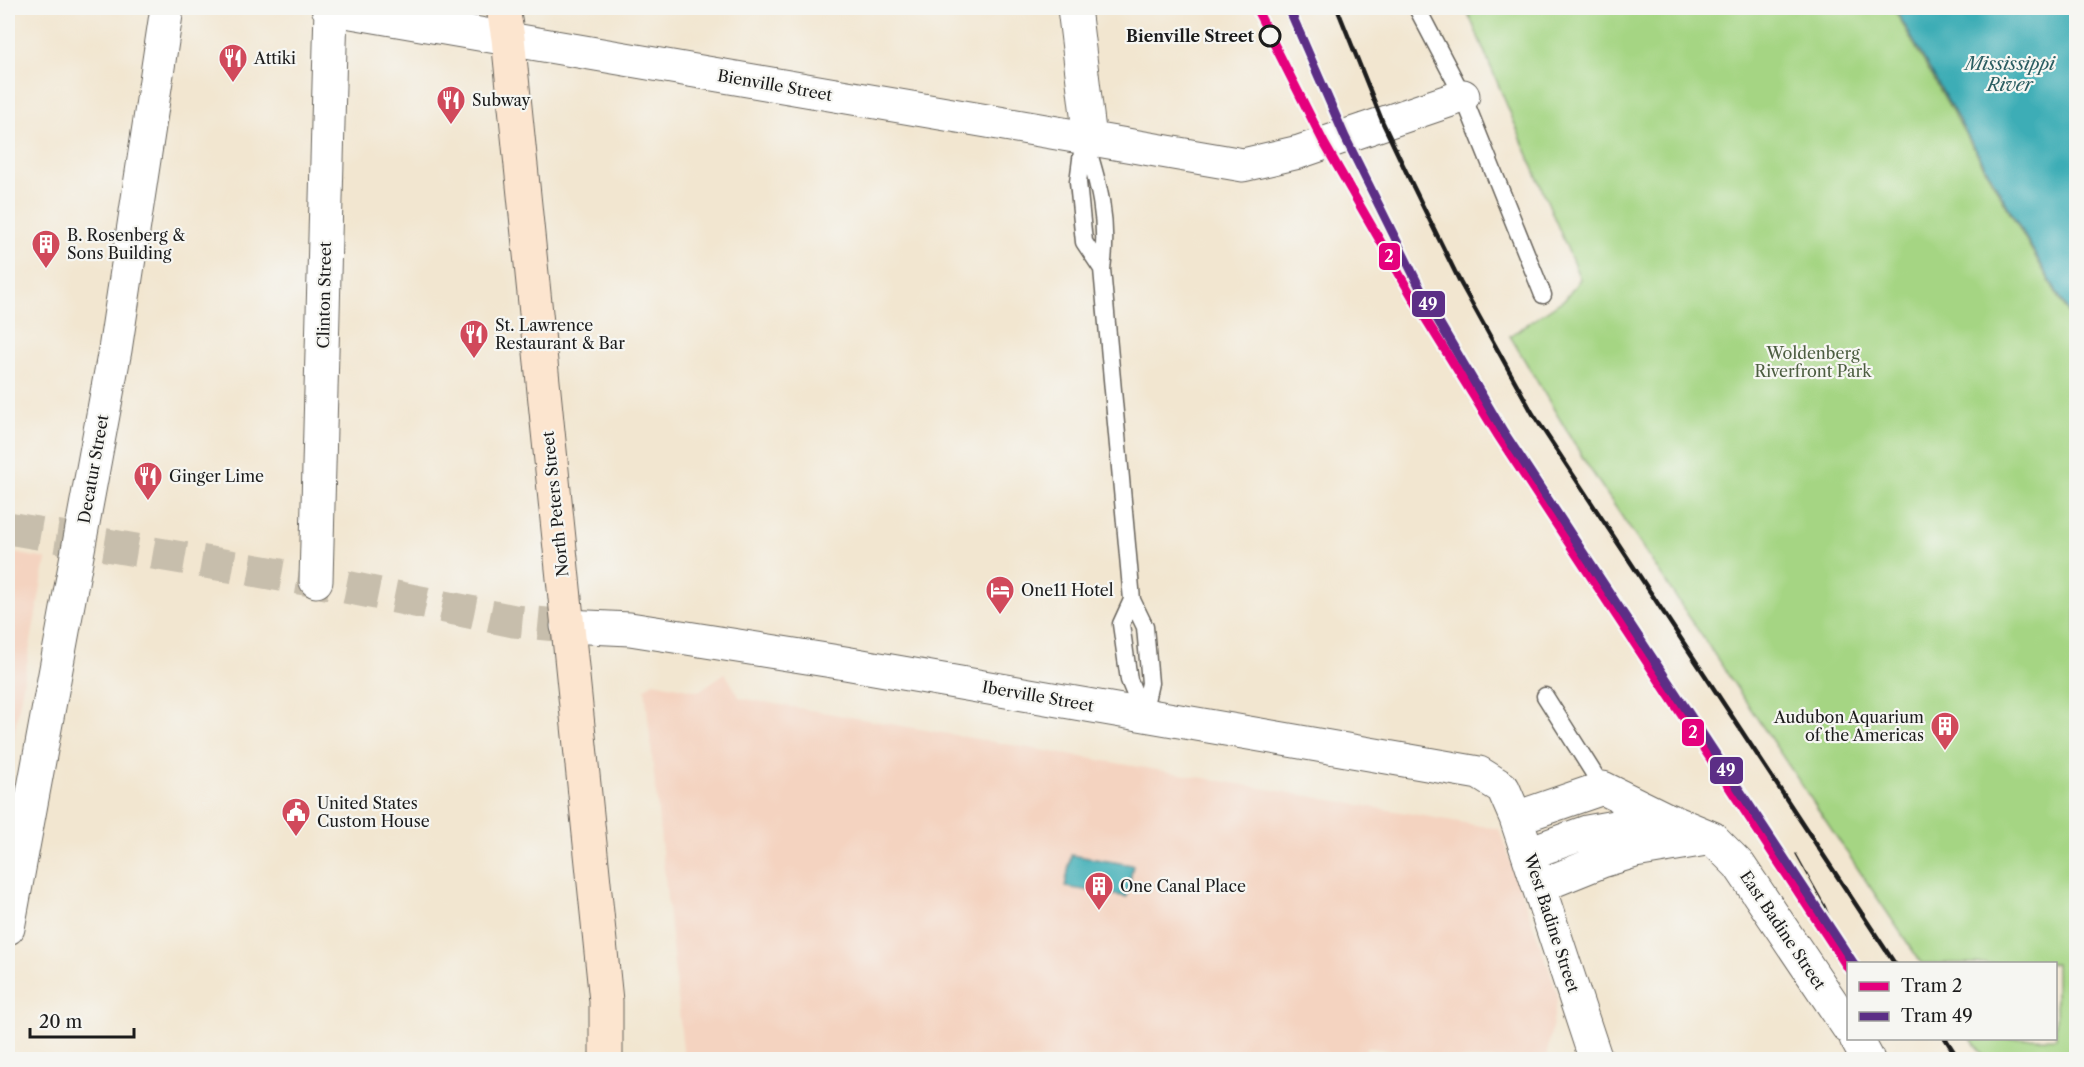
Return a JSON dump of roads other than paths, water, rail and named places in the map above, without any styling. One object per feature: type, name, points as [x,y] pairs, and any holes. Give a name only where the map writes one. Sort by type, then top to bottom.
[{"type":"street","name":"Decatur Street","points":[[8,928],[115,350],[167,8]]},
{"type":"street","name":"Bienville Street","points":[[329,8],[506,23],[1087,139],[1243,165],[1299,152],[1463,96]]},
{"type":"street","name":"Clinton Street","points":[[316,581],[329,8]]},
{"type":"street","points":[[1074,8],[1087,139]]},
{"type":"street","name":"North Peters Street","points":[[506,23],[606,1001],[606,1059]]},
{"type":"street","name":"Iberville Street","points":[[567,626],[630,629],[1143,714],[1479,773],[1503,788]]},
{"type":"street","name":"West Badine Street","points":[[1503,788],[1529,853],[1596,1059]]},
{"type":"street","points":[[1516,818],[1603,788]]},
{"type":"street","name":"East Badine Street","points":[[1603,788],[1664,818],[1712,838],[1739,865],[1847,1026]]},
{"type":"street","points":[[1529,853],[1587,832],[1664,818]]},
{"type":"street","points":[[1540,886],[1602,861],[1635,851],[1712,838]]},
{"type":"street","name":"North Peters Street","points":[[606,1001],[622,1059]]},
{"type":"street","points":[[1857,1040],[1868,1059]]},
{"type":"lane","points":[[1417,8],[1463,96],[1543,295]]},
{"type":"lane","points":[[1087,139],[1078,182],[1084,242],[1102,269],[1132,600],[1145,627],[1150,683],[1143,714]]},
{"type":"lane","points":[[1132,600],[1121,624],[1129,680],[1143,714]]},
{"type":"lane","points":[[1545,696],[1603,788]]},
{"type":"water","name":"Mississippi River","points":[[1895,8],[2076,8],[2076,325]]},
{"type":"water","points":[[1071,855],[1133,865],[1127,897],[1065,887]]},
{"type":"tunnel","points":[[8,528],[316,581],[514,621],[567,626]]},
{"type":"tram line","name":"2","points":[[1256,8],[1324,143],[1417,305],[1497,434],[1847,966]]},
{"type":"tram line","name":"49","points":[[1291,13],[1345,137],[1426,300],[1503,431],[1853,962]]},
{"type":"tram line","points":[[1796,854],[1825,906],[1849,962]]},
{"type":"railway","points":[[1337,8],[1383,123],[1411,182],[1460,282],[1533,414],[1894,962]]},
{"type":"railway","points":[[1946,1040],[1959,1060]]},
{"type":"place","name":"Bienville Street","points":[[1270,36]]},
{"type":"place","name":"Attiki","points":[[233,84]]},
{"type":"place","name":"Subway","points":[[451,126]]},
{"type":"place","name":"B. Rosenberg & Sons Building","points":[[46,270]]},
{"type":"place","name":"St. Lawrence Restaurant & Bar","points":[[474,360]]},
{"type":"place","name":"Ginger Lime","points":[[148,502]]},
{"type":"place","name":"One11 Hotel","points":[[1000,616]]},
{"type":"place","name":"Audubon Aquarium of the Americas","points":[[1945,752]]},
{"type":"place","name":"United States Custom House","points":[[296,838]]},
{"type":"place","name":"One Canal Place","points":[[1099,912]]},
{"type":"park label","name":"Woldenberg Riverfront Park","points":[[1813,362]]}]
